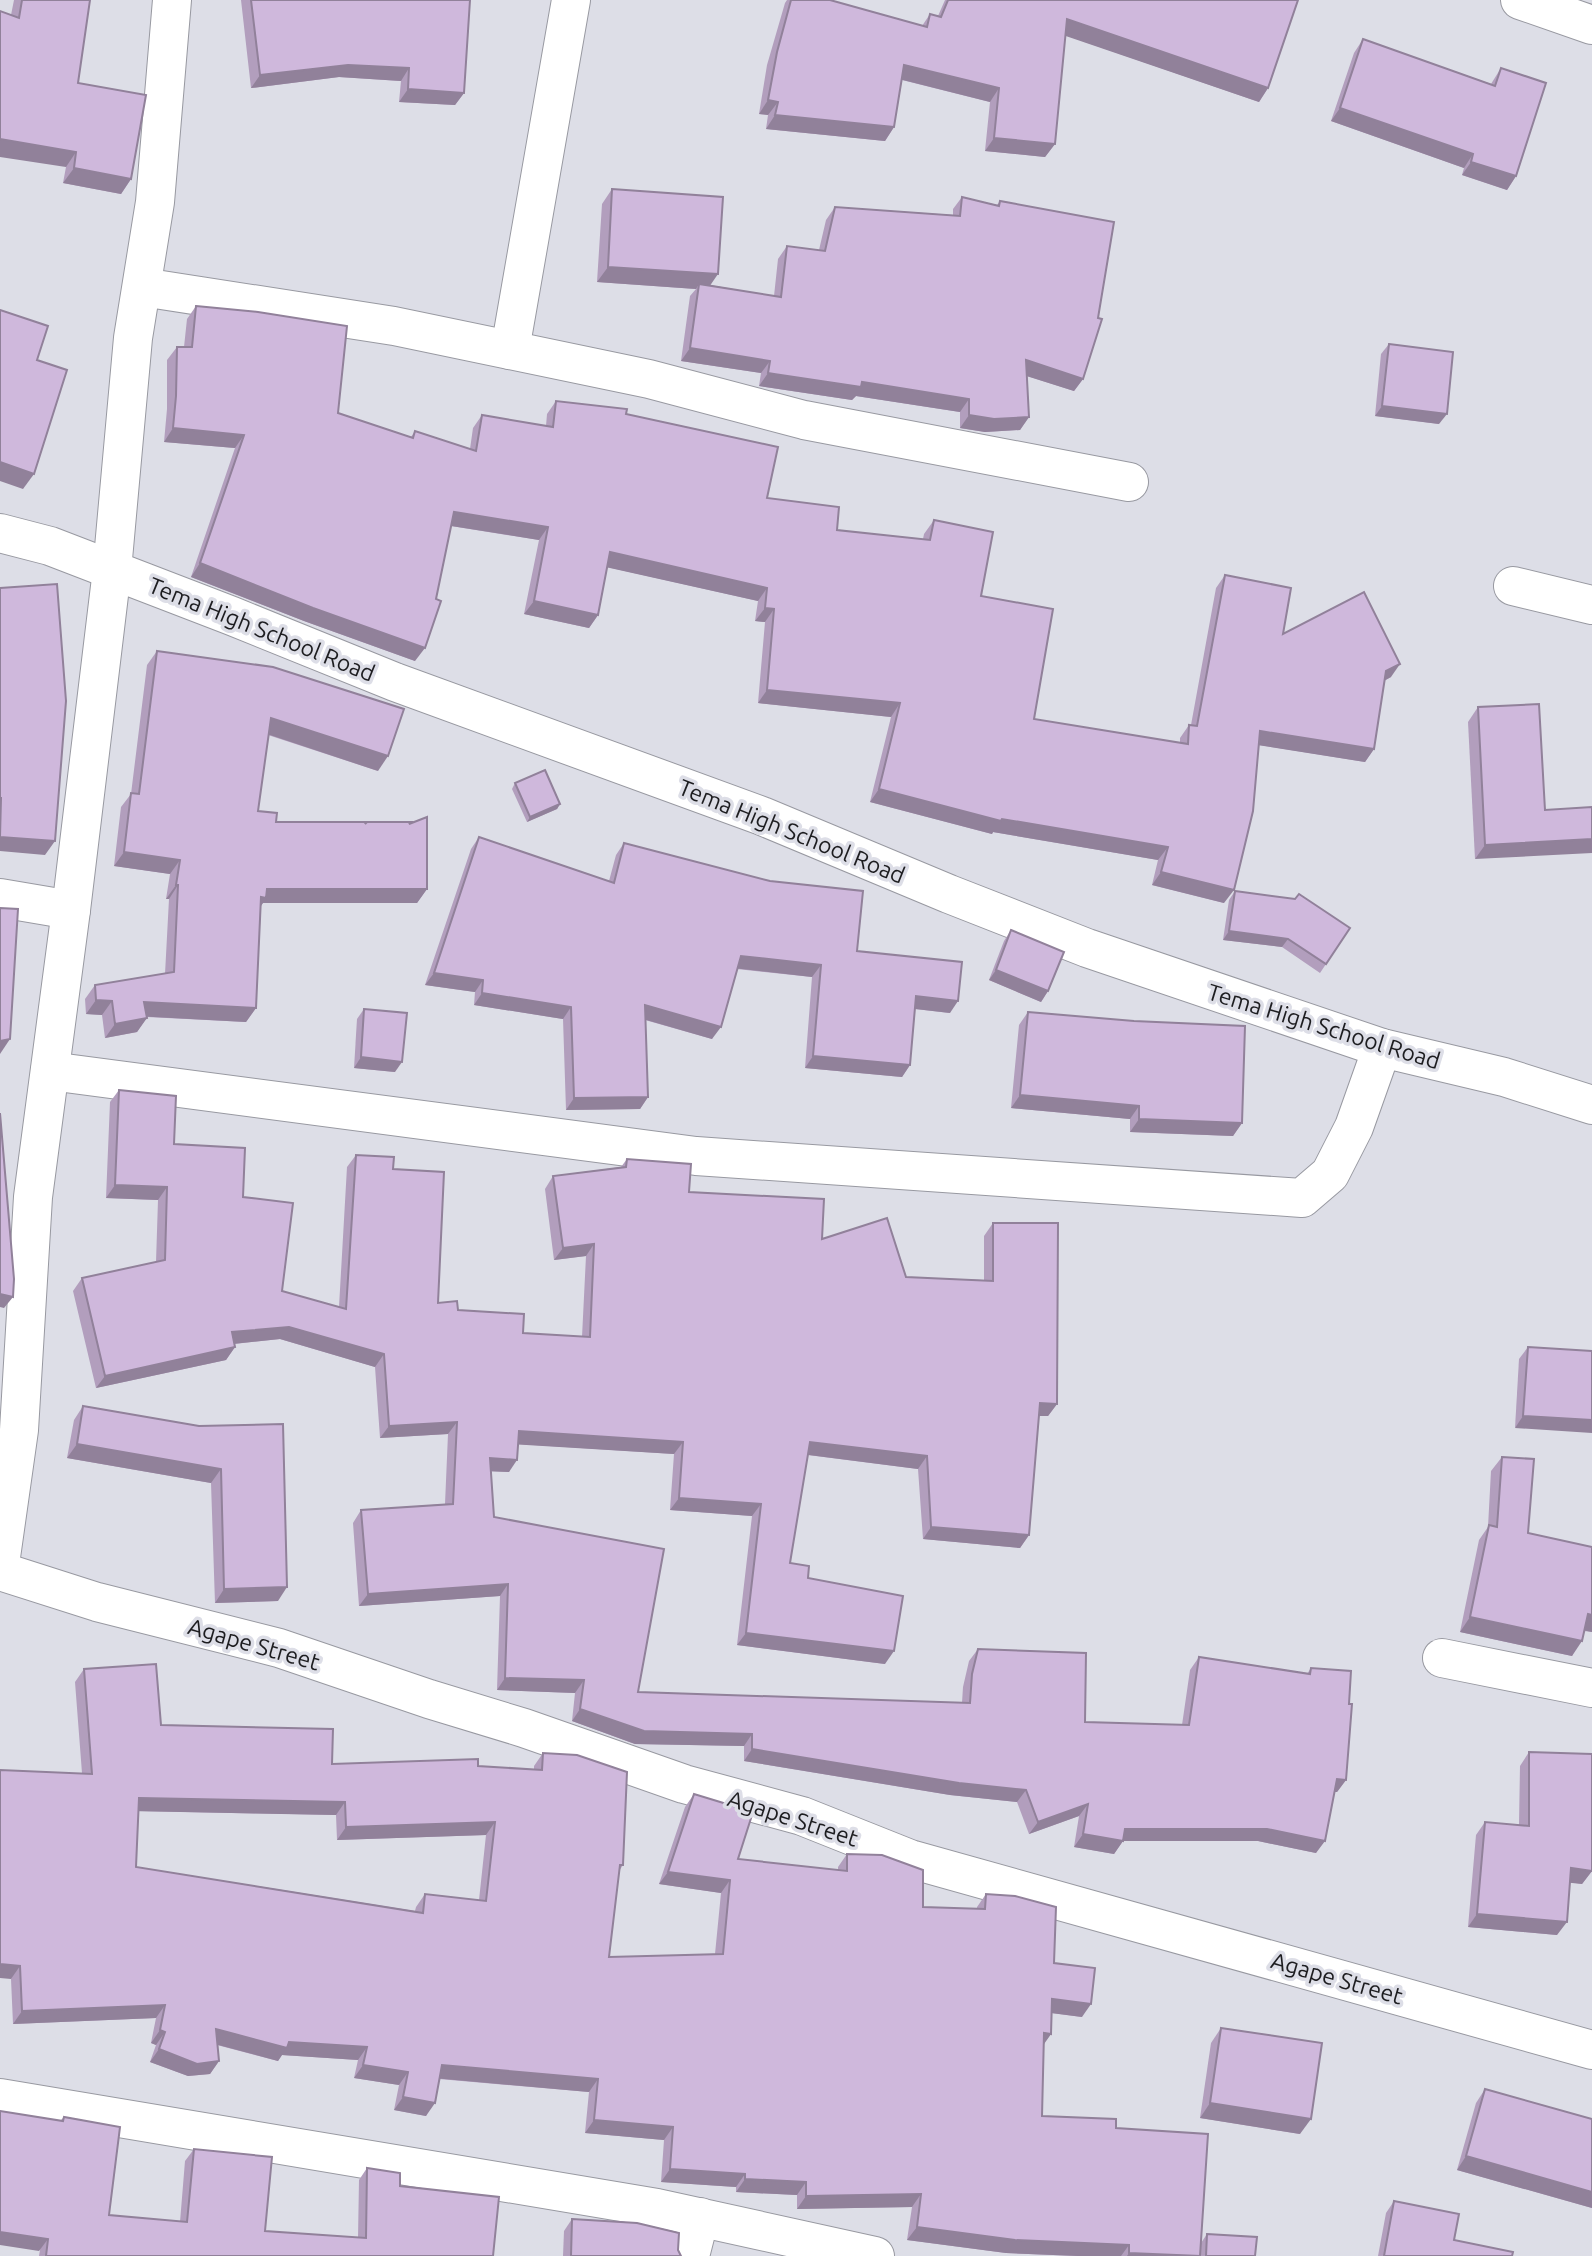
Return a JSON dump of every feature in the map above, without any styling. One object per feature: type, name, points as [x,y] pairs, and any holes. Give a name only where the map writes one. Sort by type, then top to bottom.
[{"type":"street","points":[[0,1563],[19,1430],[33,1197],[112,570],[133,338],[155,202],[172,0]]},
{"type":"street","points":[[510,350],[571,0]]},
{"type":"street","points":[[1520,0],[1592,25]]},
{"type":"street","points":[[142,287],[394,326],[649,379],[804,420],[1129,482]]},
{"type":"street","name":"Tema High School Road","points":[[0,533],[50,546],[395,682],[762,816],[1087,948],[1382,1048],[1504,1077],[1592,1105]]},
{"type":"street","points":[[1513,586],[1592,605]]},
{"type":"street","points":[[0,898],[71,910]]},
{"type":"street","points":[[50,1071],[696,1156],[1302,1198],[1331,1174],[1354,1127],[1382,1048]]},
{"type":"street","name":"Agape Street","points":[[0,1570],[97,1602],[279,1648],[524,1728],[684,1784],[802,1816],[910,1859],[1592,2050]]},
{"type":"street","points":[[1442,1658],[1592,1688]]},
{"type":"street","points":[[0,2098],[643,2205],[875,2256]]},
{"type":"street","points":[[690,2256],[700,2217]]},
{"type":"building","points":[[22,0],[90,0],[78,83],[146,95],[131,179],[74,168],[76,152],[0,139],[0,11],[19,18]]},
{"type":"building","points":[[251,0],[470,0],[464,93],[408,89],[409,68],[348,65],[260,75]]},
{"type":"building","points":[[791,0],[830,0],[927,27],[930,14],[941,17],[948,0],[1298,0],[1268,88],[1067,19],[1055,144],[994,138],[999,88],[904,65],[894,127],[775,115],[778,102],[768,100]]},
{"type":"building","points":[[1363,39],[1495,86],[1501,68],[1546,83],[1516,176],[1471,162],[1473,154],[1340,108]]},
{"type":"building","points":[[612,189],[723,197],[718,274],[608,267]]},
{"type":"building","points":[[962,197],[999,206],[1000,201],[1114,222],[1098,318],[1102,319],[1083,379],[1026,360],[1029,417],[994,419],[969,415],[969,399],[862,382],[861,387],[768,373],[770,361],[690,348],[699,284],[781,297],[787,246],[825,251],[835,207],[960,216]]},
{"type":"building","points":[[196,306],[258,312],[347,326],[338,413],[413,438],[415,431],[476,451],[482,415],[553,427],[556,401],[627,409],[626,414],[778,447],[767,498],[839,507],[837,530],[930,540],[934,520],[993,532],[981,596],[1053,609],[1034,719],[1188,744],[1189,725],[1197,726],[1225,575],[1291,588],[1283,634],[1364,592],[1400,664],[1386,671],[1374,749],[1260,731],[1253,811],[1234,890],[1161,872],[1168,847],[1002,819],[1001,821],[879,789],[900,703],[767,690],[774,609],[765,608],[767,588],[610,552],[598,615],[534,601],[548,527],[454,512],[436,599],[441,601],[425,648],[313,608],[200,563],[244,435],[173,428],[177,347],[192,347]]},
{"type":"building","points":[[0,310],[48,326],[37,360],[67,370],[34,474],[0,462]]},
{"type":"building","points":[[1389,344],[1453,352],[1447,414],[1382,406]]},
{"type":"building","points":[[57,584],[66,701],[55,841],[0,837],[0,588]]},
{"type":"building","points":[[157,651],[273,667],[404,709],[388,756],[271,718],[258,811],[277,813],[276,822],[411,822],[409,824],[427,817],[427,889],[267,889],[266,898],[261,897],[256,1008],[144,1002],[147,1018],[115,1024],[112,1001],[96,1000],[95,985],[174,972],[176,885],[180,860],[124,852],[131,793],[139,794]]},
{"type":"building","points":[[1539,704],[1545,810],[1592,807],[1592,839],[1485,845],[1478,707]]},
{"type":"building","points":[[545,770],[560,804],[530,817],[515,783]]},
{"type":"building","points":[[479,837],[614,883],[624,843],[770,881],[863,891],[857,951],[962,962],[958,1001],[916,996],[910,1065],[813,1056],[821,965],[741,956],[721,1027],[645,1005],[648,1097],[574,1098],[571,1007],[482,993],[483,980],[434,973]]},
{"type":"building","points":[[1235,891],[1295,899],[1299,894],[1350,928],[1326,964],[1288,939],[1229,931]]},
{"type":"building","points":[[0,908],[18,909],[10,1039],[0,1041]]},
{"type":"building","points":[[1011,930],[1064,952],[1048,991],[996,970]]},
{"type":"building","points":[[364,1009],[407,1013],[402,1062],[361,1057]]},
{"type":"building","points":[[1028,1012],[1134,1021],[1245,1026],[1242,1123],[1139,1119],[1139,1106],[1020,1095]]},
{"type":"building","points":[[119,1090],[176,1096],[174,1144],[245,1148],[243,1197],[293,1203],[282,1291],[346,1309],[356,1155],[394,1157],[393,1169],[444,1172],[438,1303],[457,1301],[458,1310],[524,1314],[523,1333],[590,1337],[594,1244],[563,1248],[553,1176],[626,1167],[627,1159],[691,1164],[689,1192],[824,1199],[822,1239],[887,1218],[906,1277],[993,1281],[993,1223],[1058,1223],[1057,1404],[1040,1403],[1029,1535],[931,1527],[927,1456],[810,1442],[790,1563],[809,1566],[808,1578],[903,1596],[894,1651],[746,1633],[761,1504],[679,1498],[683,1442],[519,1431],[517,1460],[490,1458],[494,1517],[664,1549],[638,1692],[970,1703],[972,1674],[978,1649],[1086,1653],[1085,1722],[1189,1725],[1199,1657],[1310,1674],[1311,1668],[1351,1671],[1349,1704],[1352,1704],[1346,1780],[1337,1779],[1325,1841],[1267,1829],[1125,1829],[1123,1841],[1083,1834],[1088,1804],[1038,1822],[1026,1790],[959,1783],[752,1749],[752,1734],[644,1731],[580,1709],[584,1680],[505,1678],[508,1584],[368,1594],[361,1510],[453,1504],[457,1422],[389,1426],[384,1354],[289,1327],[232,1332],[235,1347],[105,1376],[82,1278],[165,1260],[167,1187],[115,1185]]},
{"type":"building","points":[[0,1113],[14,1279],[13,1297],[0,1294]]},
{"type":"building","points":[[1528,1347],[1592,1351],[1592,1420],[1523,1416]]},
{"type":"building","points":[[83,1406],[199,1426],[283,1424],[287,1587],[224,1589],[221,1469],[77,1444]]},
{"type":"building","points":[[1502,1457],[1534,1459],[1528,1533],[1592,1547],[1592,1615],[1588,1614],[1582,1641],[1470,1617],[1489,1525],[1497,1527]]},
{"type":"building","points":[[156,1664],[161,1725],[333,1729],[332,1764],[478,1759],[478,1766],[542,1770],[543,1753],[577,1755],[627,1772],[623,1865],[620,1865],[609,1957],[723,1954],[730,1880],[668,1872],[694,1794],[753,1812],[738,1859],[847,1871],[847,1854],[882,1855],[923,1870],[923,1907],[985,1909],[986,1894],[1015,1896],[1056,1907],[1054,1963],[1095,1968],[1091,2004],[1052,1999],[1051,2034],[1044,2033],[1042,2116],[1116,2119],[1116,2128],[1208,2134],[1200,2256],[1129,2253],[1129,2245],[1015,2240],[917,2227],[921,2194],[806,2196],[806,2182],[745,2179],[745,2174],[670,2169],[673,2127],[594,2120],[598,2079],[442,2065],[435,2103],[403,2097],[408,2072],[363,2065],[367,2047],[289,2042],[287,2048],[216,2029],[219,2061],[197,2064],[159,2049],[165,2032],[160,2030],[165,2005],[22,2011],[20,1966],[0,1964],[0,1770],[92,1774],[84,1669]],"holes":[[[139,1798],[345,1802],[346,1827],[495,1822],[486,1901],[425,1894],[423,1913],[136,1867]]]},
{"type":"building","points":[[1529,1752],[1592,1754],[1592,1871],[1571,1868],[1567,1922],[1477,1914],[1485,1822],[1529,1826]]},
{"type":"building","points":[[1221,2028],[1322,2043],[1311,2119],[1210,2103]]},
{"type":"building","points":[[1485,2089],[1592,2119],[1592,2192],[1466,2156]]},
{"type":"building","points":[[0,2111],[63,2121],[64,2117],[120,2127],[109,2215],[187,2222],[194,2149],[272,2157],[265,2231],[366,2238],[367,2168],[400,2173],[400,2186],[499,2197],[493,2256],[46,2256],[48,2239],[0,2232]]},
{"type":"building","points":[[1394,2201],[1459,2214],[1454,2240],[1513,2252],[1512,2256],[1384,2256]]},
{"type":"building","points":[[572,2219],[637,2223],[679,2233],[678,2250],[681,2256],[571,2256]]},
{"type":"building","points":[[1207,2234],[1257,2237],[1255,2256],[1206,2256]]}]
